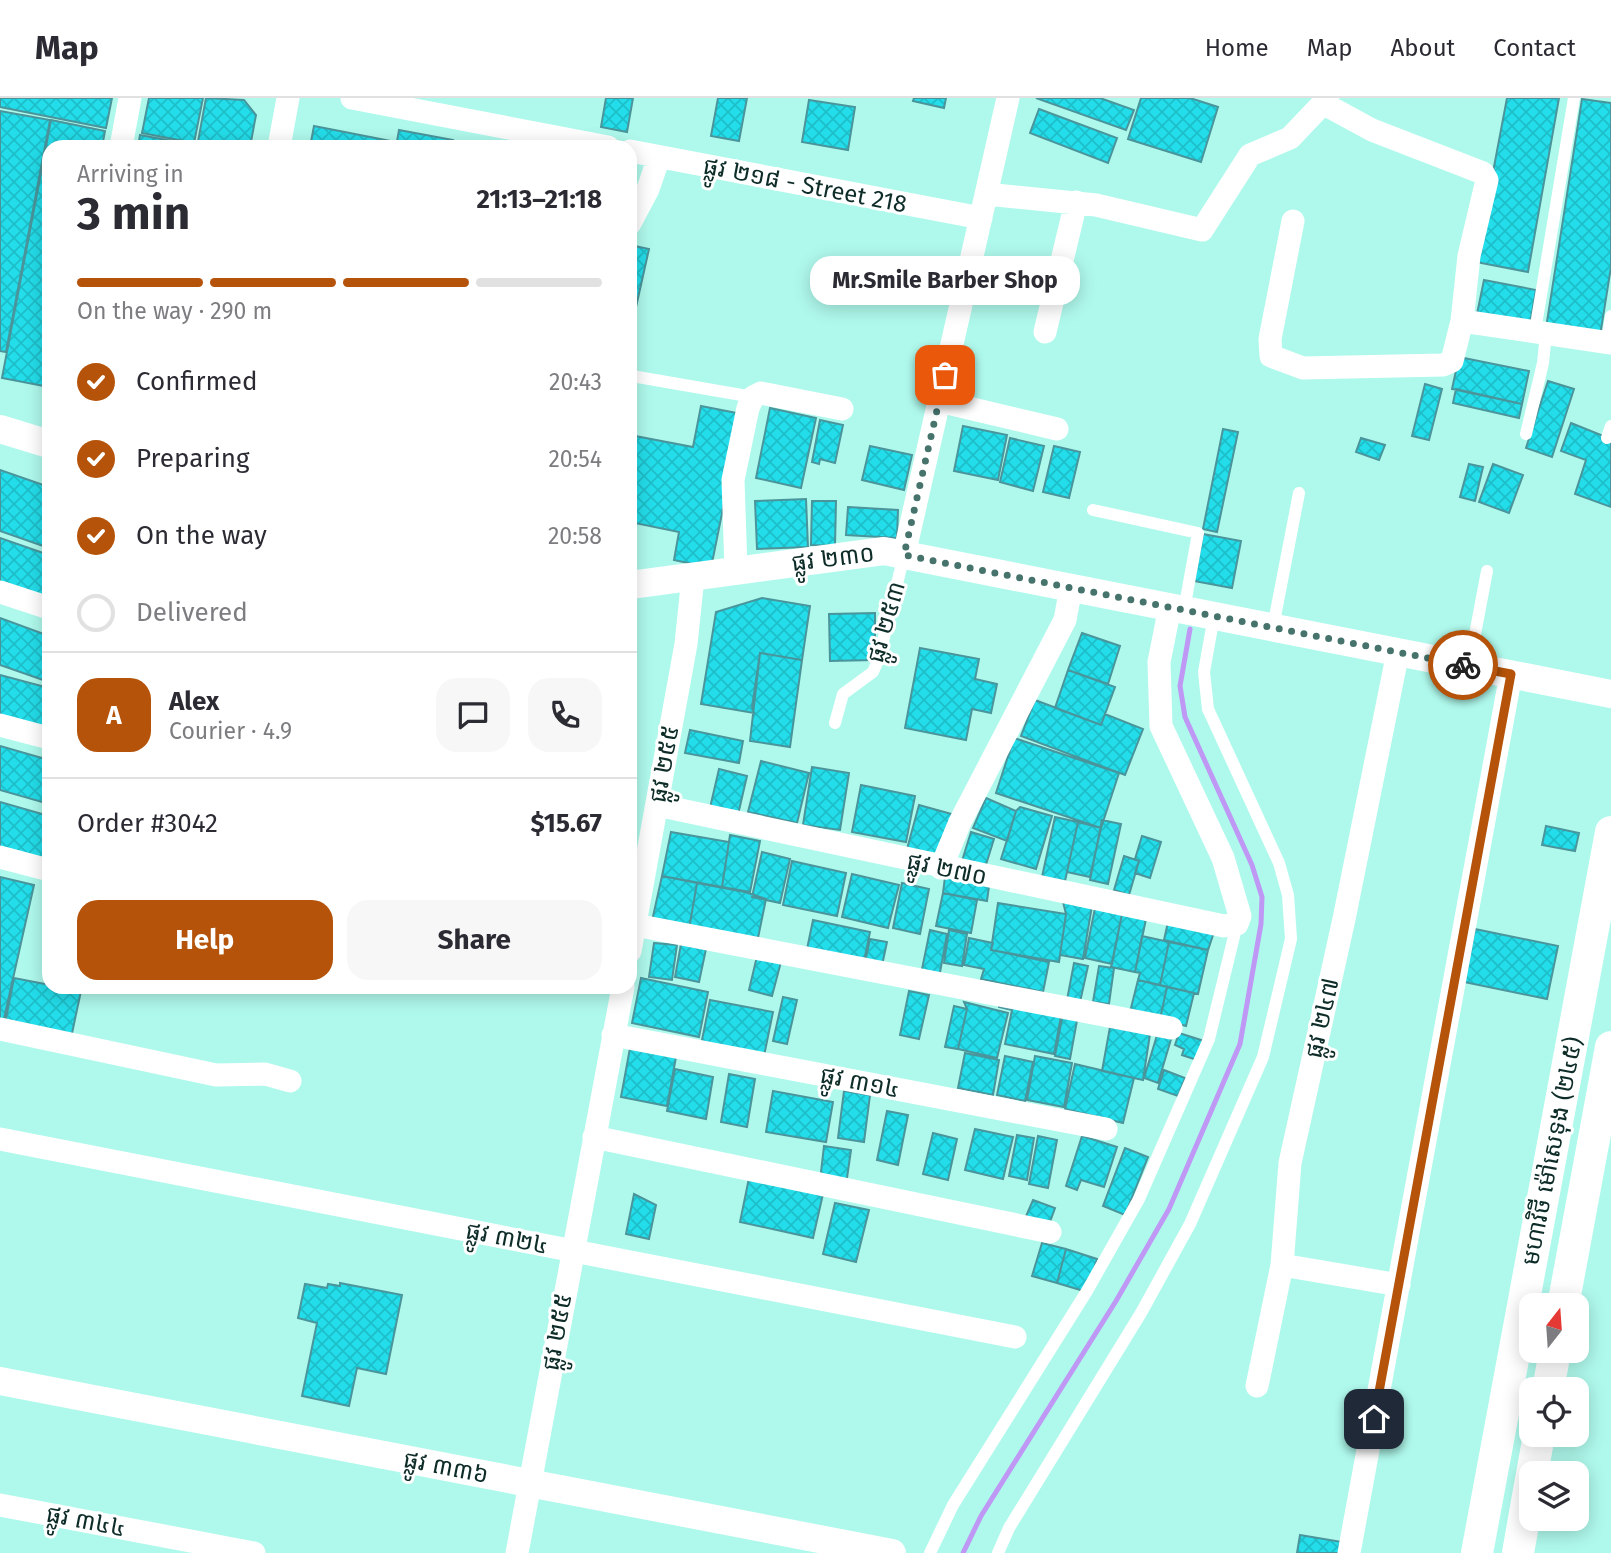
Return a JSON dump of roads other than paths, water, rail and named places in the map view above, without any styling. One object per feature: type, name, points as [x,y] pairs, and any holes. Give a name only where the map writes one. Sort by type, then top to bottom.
[{"type":"main road","name":"មហាវិថី ម៉ៅសេទុង (២៤៥)","points":[[1477,1553],[1611,832]]},
{"type":"main road","name":"មហាវិថី ម៉ៅសេទុង (២៤៥)","points":[[1565,1293],[1611,1047]]},
{"type":"main road","points":[[1518,1553],[1522,1531]]},
{"type":"street","points":[[122,140],[130,98]]},
{"type":"street","points":[[280,140],[288,98]]},
{"type":"street","points":[[352,98],[571,140]]},
{"type":"street","name":"ផ្លូវ ២៥៣","points":[[904,555],[1008,98]]},
{"type":"street","points":[[986,194],[1076,202],[1202,230],[1250,155],[1290,138],[1322,100],[1372,130],[1483,173],[1487,180],[1469,256],[1462,321],[1452,360],[1443,365],[1303,368],[1270,356],[1270,339],[1293,221]]},
{"type":"street","name":"ផ្លូវ ២១៨ - Street 218","points":[[637,152],[981,218]]},
{"type":"street","points":[[637,210],[659,157]]},
{"type":"street","points":[[1045,332],[1076,202]]},
{"type":"street","points":[[1462,321],[1609,342]]},
{"type":"street","points":[[736,570],[733,480],[748,408],[753,397],[761,393],[842,409]]},
{"type":"street","points":[[939,401],[1057,429]]},
{"type":"street","points":[[0,429],[42,442]]},
{"type":"street","name":"ផ្លូវ ២៣០","points":[[637,584],[884,551],[1611,694]]},
{"type":"street","name":"ផ្លូវ ២៥៥","points":[[637,905],[686,644],[693,577]]},
{"type":"street","points":[[941,868],[960,822],[1060,630],[1072,588]]},
{"type":"street","points":[[0,592],[42,606]]},
{"type":"street","points":[[1177,609],[1159,662],[1161,726],[1223,858],[1240,916],[1237,924]]},
{"type":"street","name":"ផ្លូវ ២៤៧","points":[[1257,1385],[1282,1265],[1290,1163],[1344,919],[1398,652]]},
{"type":"street","points":[[1349,1553],[1511,674]]},
{"type":"street","points":[[0,725],[42,736]]},
{"type":"street","name":"ផ្លូវ ២៧០","points":[[657,805],[941,868],[1224,926],[1237,924]]},
{"type":"street","points":[[0,857],[42,868]]},
{"type":"street","points":[[637,926],[1171,1028]]},
{"type":"street","name":"ផ្លូវ ២៥៥","points":[[517,1553],[622,994]]},
{"type":"street","points":[[0,1029],[216,1075],[265,1074],[290,1081]]},
{"type":"street","name":"ផ្លូវ ៣១៤","points":[[613,1035],[1106,1129]]},
{"type":"street","points":[[594,1137],[1049,1232]]},
{"type":"street","name":"ផ្លូវ ៣២៤","points":[[0,1139],[1015,1337]]},
{"type":"street","points":[[1282,1265],[1399,1285]]},
{"type":"street","name":"ផ្លូវ ៣៣៦","points":[[0,1381],[892,1553]]},
{"type":"street","name":"ផ្លូវ ៣៤៤","points":[[0,1505],[254,1553]]},
{"type":"lane","points":[[1526,434],[1543,363],[1540,332],[1573,98]]},
{"type":"lane","points":[[1609,342],[1611,316]]},
{"type":"lane","points":[[637,377],[753,397]]},
{"type":"lane","points":[[1273,628],[1299,493]]},
{"type":"lane","points":[[1093,510],[1198,533],[1177,609]]},
{"type":"lane","name":"ផ្លូវ ២៥៣","points":[[835,723],[844,694],[873,672],[904,555]]},
{"type":"lane","points":[[1469,666],[1487,571]]},
{"type":"lane","points":[[998,1553],[1009,1528],[1141,1312],[1189,1224],[1264,1057],[1291,939],[1288,895],[1279,863],[1208,709],[1204,672],[1214,616]]},
{"type":"lane","points":[[930,1553],[953,1505],[1087,1291],[1139,1199],[1209,1039],[1237,924]]},
{"type":"waterway","points":[[963,1553],[981,1516],[1116,1301],[1169,1209],[1240,1044],[1261,924],[1262,897],[1252,865],[1185,717],[1180,686],[1190,629]]},
{"type":"place","name":"Mr.Smile Barber Shop","points":[[945,375]]}]
